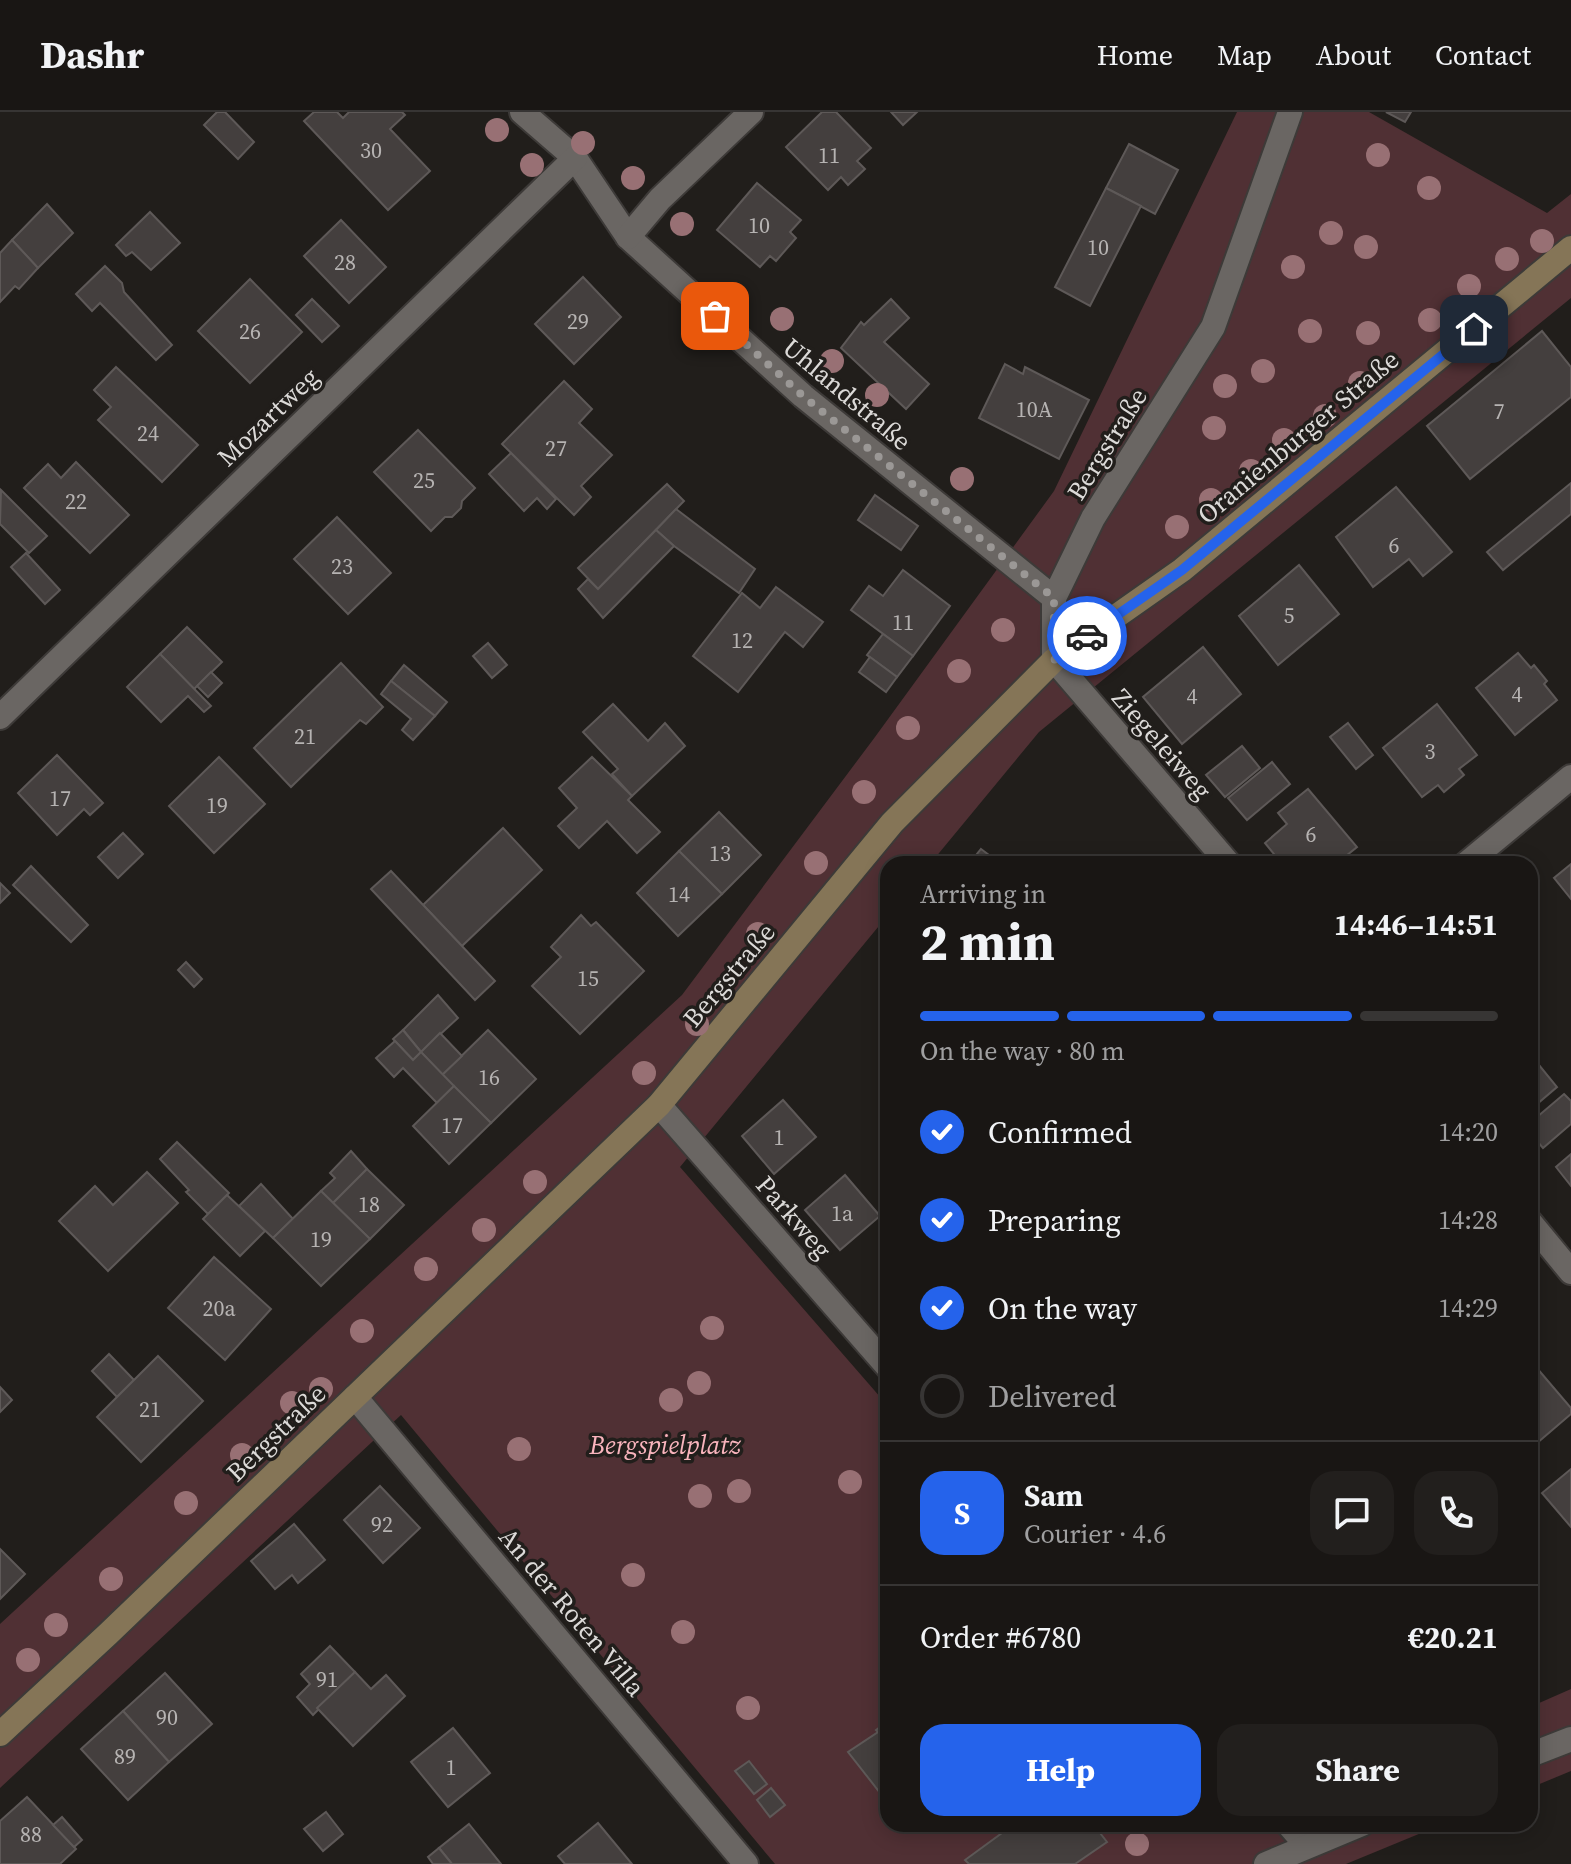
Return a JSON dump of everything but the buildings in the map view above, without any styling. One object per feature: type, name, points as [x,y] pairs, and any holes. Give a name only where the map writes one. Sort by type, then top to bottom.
[{"type":"street","name":"Uhlandstraße","points":[[522,112],[575,158],[628,237],[803,396],[1054,598]]},
{"type":"street","points":[[628,237],[660,199],[751,112]]},
{"type":"street","name":"Bergstraße","points":[[0,1734],[659,1105],[892,823],[1054,660],[1054,598],[1093,518],[1213,327],[1284,115]]},
{"type":"street","name":"Mozartweg","points":[[0,717],[575,158]]},
{"type":"street","name":"Oranienburger Straße","points":[[1054,660],[1182,570],[1571,248]]},
{"type":"street","name":"Ziegeleiweg","points":[[1054,660],[1222,856]]},
{"type":"street","points":[[1476,856],[1571,777]]},
{"type":"street","name":"Parkweg","points":[[659,1105],[880,1358]]},
{"type":"street","points":[[1538,1232],[1571,1272]]},
{"type":"street","name":"An der Roten Villa","points":[[355,1397],[746,1864]]},
{"type":"street","points":[[1538,1752],[1571,1739]]},
{"type":"street","points":[[1295,1832],[1307,1846]]},
{"type":"street","points":[[1266,1864],[1342,1832]]},
{"type":"green space","name":"Bergspielplatz","points":[[1237,112],[1369,112],[1547,213],[1571,194],[1571,298],[1039,732],[937,856],[880,856],[880,925],[680,1167],[880,1397],[880,1832],[1424,1832],[1346,1864],[775,1864],[401,1415],[0,1788],[0,1624],[682,995],[1054,491]]},
{"type":"green space","points":[[1571,1689],[1571,1771],[1538,1785],[1538,1703]]},
{"type":"way so far","points":[[715,316],[803,396],[1054,598],[1054,660],[1087,636]]},
{"type":"route","points":[[1087,636],[1182,570],[1474,329]]}]
